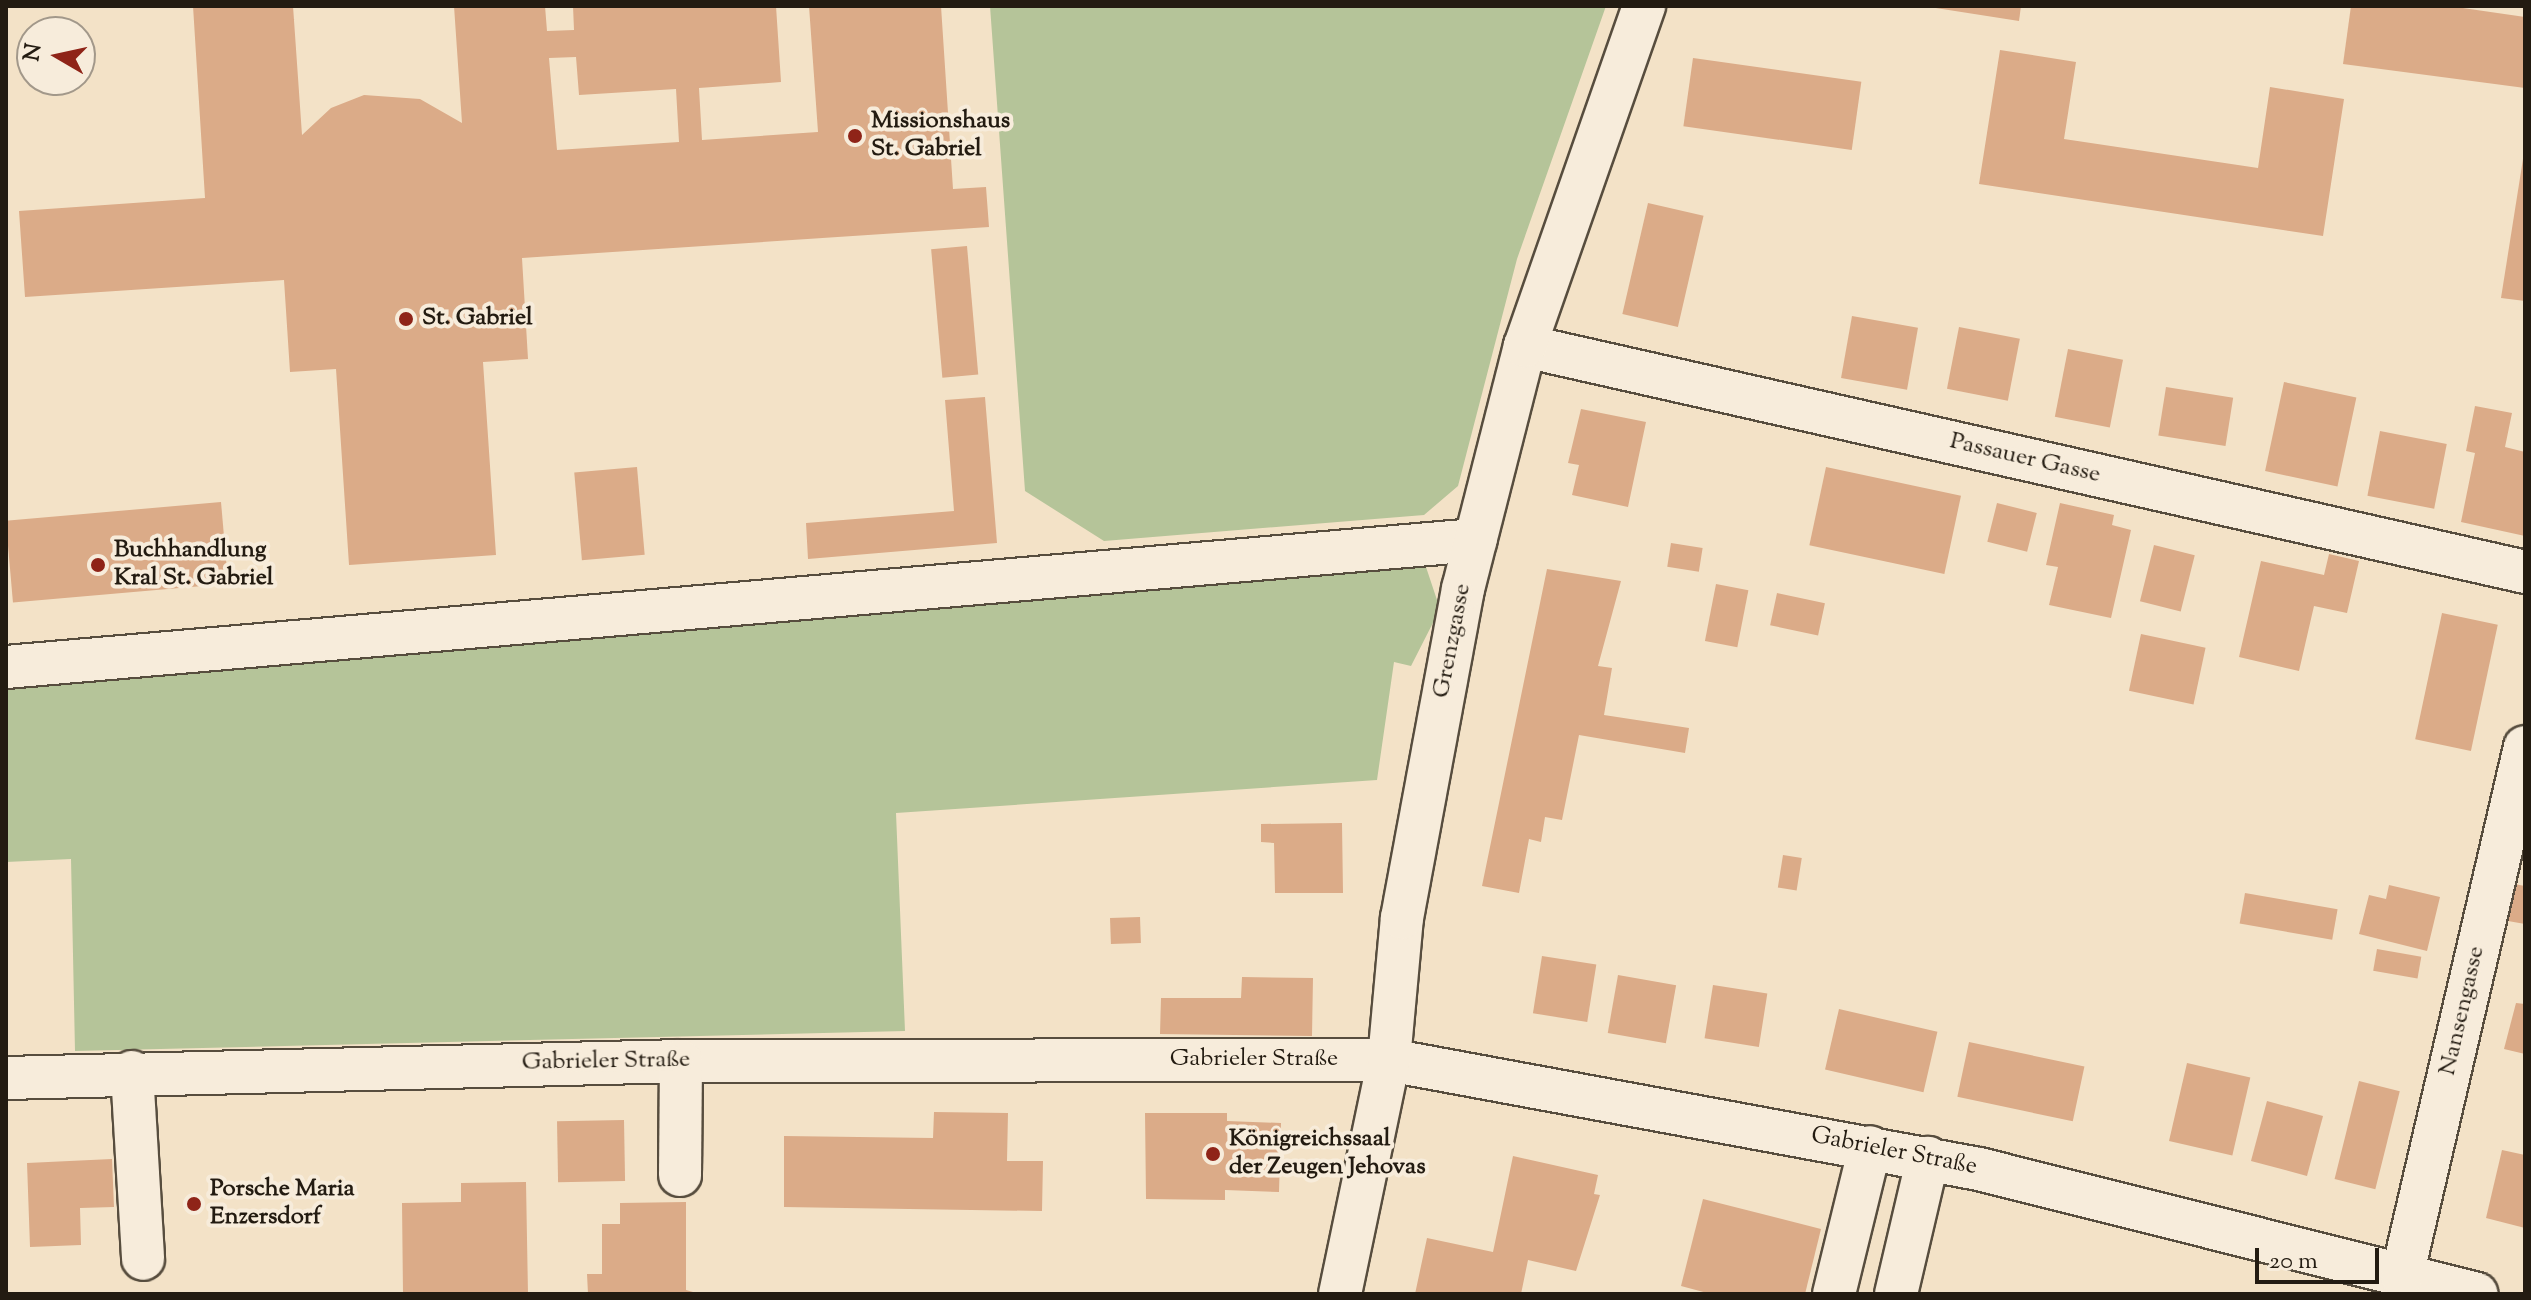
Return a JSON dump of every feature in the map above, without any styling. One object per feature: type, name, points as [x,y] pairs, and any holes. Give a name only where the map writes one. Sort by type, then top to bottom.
[{"type":"street","name":"Grenzgasse","points":[[1340,1294],[1389,1060],[1402,918],[1476,540],[1525,346],[1644,6]]},
{"type":"street","name":"Passauer Gasse","points":[[1525,346],[2525,572]]},
{"type":"street","points":[[6,667],[1476,540]]},
{"type":"street","name":"Nansengasse","points":[[2402,1276],[2525,747]]},
{"type":"street","name":"Gabrieler Straße","points":[[6,1078],[132,1072],[681,1061],[1389,1060],[1928,1158],[2358,1279],[2402,1276],[2477,1294]]},
{"type":"street","points":[[680,1175],[681,1061]]},
{"type":"street","points":[[132,1072],[143,1259]]},
{"type":"street","points":[[1834,1294],[1870,1147]]},
{"type":"street","points":[[1896,1294],[1928,1158]]},
{"type":"green space","points":[[990,6],[1606,6],[1517,259],[1458,486],[1424,515],[1104,541],[1025,491]]},
{"type":"green space","points":[[1425,564],[1440,609],[1411,666],[1394,662],[1377,780],[896,813],[905,1031],[75,1051],[71,859],[6,862],[6,688]]},
{"type":"building","points":[[193,6],[293,6],[302,135],[331,108],[364,95],[420,99],[462,123],[454,6],[545,6],[547,31],[574,30],[573,6],[776,6],[781,82],[699,88],[702,140],[818,132],[809,6],[941,6],[953,189],[986,187],[989,227],[522,258],[528,359],[483,362],[496,555],[349,565],[336,369],[290,372],[284,280],[25,297],[19,211],[205,198]],"holes":[[[576,57],[579,95],[676,89],[679,142],[557,150],[549,58]]]},
{"type":"building","points":[[1923,6],[2021,6],[2019,21]]},
{"type":"building","points":[[2351,6],[2449,6],[2525,17],[2525,88],[2343,64]]},
{"type":"building","points":[[2000,50],[2076,62],[2064,139],[2258,168],[2270,87],[2344,99],[2323,236],[1979,184]]},
{"type":"building","points":[[1693,58],[1861,82],[1852,150],[1683,126]]},
{"type":"building","points":[[2525,159],[2525,301],[2501,298]]},
{"type":"building","points":[[1648,203],[1704,216],[1678,327],[1622,314]]},
{"type":"building","points":[[967,246],[978,375],[942,378],[931,249]]},
{"type":"building","points":[[1852,316],[1918,328],[1907,390],[1841,378]]},
{"type":"building","points":[[1959,327],[2020,339],[2008,401],[1947,389]]},
{"type":"building","points":[[2068,349],[2123,360],[2110,427],[2055,417]]},
{"type":"building","points":[[2284,382],[2356,397],[2337,486],[2265,471]]},
{"type":"building","points":[[2166,387],[2233,398],[2225,446],[2158,435]]},
{"type":"building","points":[[985,397],[997,543],[808,559],[806,523],[954,511],[945,400]]},
{"type":"building","points":[[2475,406],[2512,413],[2505,447],[2525,452],[2525,536],[2461,522],[2475,453],[2466,451]]},
{"type":"building","points":[[1581,409],[1646,422],[1628,507],[1572,495],[1579,465],[1568,463]]},
{"type":"building","points":[[2380,431],[2447,444],[2434,509],[2367,496]]},
{"type":"building","points":[[637,467],[645,555],[582,560],[574,472]]},
{"type":"building","points":[[1826,467],[1961,496],[1944,574],[1809,545]]},
{"type":"building","points":[[221,502],[228,584],[13,603],[6,521]]},
{"type":"building","points":[[1997,503],[2037,513],[2027,552],[1987,542]]},
{"type":"building","points":[[2060,503],[2114,515],[2112,525],[2131,530],[2111,618],[2049,605],[2058,567],[2046,565]]},
{"type":"building","points":[[1671,543],[1703,548],[1699,572],[1667,567]]},
{"type":"building","points":[[2154,545],[2195,555],[2181,611],[2140,601]]},
{"type":"building","points":[[2329,554],[2359,561],[2347,613],[2314,606],[2299,671],[2239,657],[2261,561],[2324,575]]},
{"type":"building","points":[[1547,569],[1621,581],[1598,666],[1612,668],[1604,715],[1689,728],[1685,753],[1579,735],[1562,820],[1545,817],[1541,842],[1529,839],[1519,893],[1482,886]]},
{"type":"building","points":[[1716,584],[1748,590],[1737,647],[1705,641]]},
{"type":"building","points":[[1777,593],[1825,603],[1818,635],[1770,625]]},
{"type":"building","points":[[2442,613],[2498,625],[2471,751],[2415,739]]},
{"type":"building","points":[[2141,634],[2206,648],[2193,704],[2129,691]]},
{"type":"building","points":[[1342,823],[1343,893],[1275,893],[1274,843],[1261,842],[1261,824]]},
{"type":"building","points":[[1783,855],[1802,858],[1797,891],[1778,888]]},
{"type":"building","points":[[2514,884],[2525,886],[2525,924],[2508,921]]},
{"type":"building","points":[[2389,885],[2440,897],[2427,951],[2359,934],[2369,895],[2386,899]]},
{"type":"building","points":[[2245,893],[2338,909],[2332,940],[2240,924]]},
{"type":"building","points":[[1140,917],[1141,943],[1111,944],[1110,918]]},
{"type":"building","points":[[2377,949],[2421,957],[2417,978],[2373,971]]},
{"type":"building","points":[[1542,956],[1596,965],[1587,1022],[1533,1013]]},
{"type":"building","points":[[1618,975],[1676,985],[1666,1043],[1608,1033]]},
{"type":"building","points":[[1242,977],[1313,978],[1312,1036],[1160,1034],[1161,998],[1241,998]]},
{"type":"building","points":[[1713,985],[1767,994],[1759,1047],[1705,1038]]},
{"type":"building","points":[[2516,1003],[2525,1004],[2525,1054],[2504,1049]]},
{"type":"building","points":[[1839,1009],[1937,1032],[1923,1092],[1825,1069]]},
{"type":"building","points":[[1969,1042],[2084,1067],[2073,1121],[1957,1097]]},
{"type":"building","points":[[2187,1063],[2250,1078],[2232,1156],[2169,1141]]},
{"type":"building","points":[[2359,1081],[2400,1091],[2375,1189],[2335,1179]]},
{"type":"building","points":[[2267,1101],[2323,1116],[2307,1176],[2251,1161]]},
{"type":"building","points":[[934,1112],[1008,1113],[1007,1161],[1043,1161],[1042,1211],[784,1207],[784,1136],[933,1138]]},
{"type":"building","name":"Königreichssaal der Zeugen Jehovas","points":[[1145,1113],[1227,1113],[1227,1121],[1281,1123],[1279,1192],[1225,1190],[1225,1200],[1146,1199]]},
{"type":"building","points":[[624,1120],[625,1181],[558,1182],[557,1121]]},
{"type":"building","points":[[2502,1150],[2525,1155],[2525,1228],[2486,1218]]},
{"type":"building","points":[[1513,1156],[1598,1175],[1594,1194],[1600,1195],[1576,1271],[1528,1260],[1521,1294],[1415,1294],[1427,1238],[1493,1252]]},
{"type":"building","points":[[112,1159],[114,1207],[80,1208],[81,1245],[30,1247],[27,1163]]},
{"type":"building","points":[[526,1182],[528,1294],[403,1294],[402,1203],[461,1202],[461,1183]]},
{"type":"building","points":[[1703,1199],[1821,1229],[1805,1294],[1711,1294],[1681,1286]]},
{"type":"building","points":[[686,1202],[686,1290],[700,1294],[588,1294],[587,1274],[602,1274],[602,1224],[620,1224],[620,1203]]},
{"type":"place","name":"Missionshaus St. Gabriel","points":[[855,136]]},
{"type":"place","name":"St. Gabriel","points":[[406,319]]},
{"type":"place","name":"Buchhandlung Kral St. Gabriel","points":[[98,565]]},
{"type":"place","name":"Königreichssaal der Zeugen Jehovas","points":[[1213,1154]]},
{"type":"place","name":"Porsche Maria Enzersdorf","points":[[194,1204]]}]
